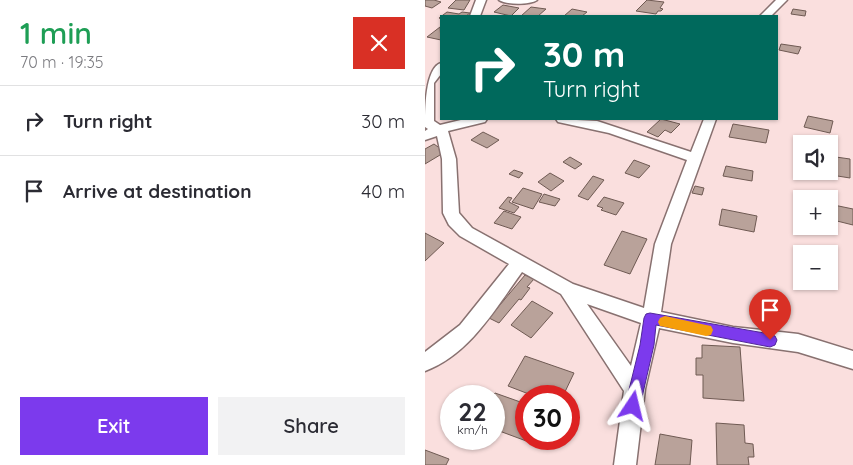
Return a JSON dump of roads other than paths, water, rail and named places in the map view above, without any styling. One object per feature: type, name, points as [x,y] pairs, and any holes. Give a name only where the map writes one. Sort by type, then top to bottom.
[{"type":"street","points":[[475,15],[477,6],[481,0]]},
{"type":"street","points":[[503,0],[532,0]]},
{"type":"street","points":[[766,15],[782,0]]},
{"type":"street","points":[[428,127],[428,82],[440,67]]},
{"type":"street","points":[[428,127],[474,120]]},
{"type":"street","points":[[570,120],[599,124],[663,149],[695,158]]},
{"type":"street","points":[[625,465],[635,389],[647,345],[663,244],[710,120]]},
{"type":"street","points":[[428,127],[443,134],[449,159],[451,213],[455,221],[466,232],[567,288],[650,318],[733,335],[798,344],[853,360]]},
{"type":"street","points":[[425,362],[438,356],[470,328],[520,262]]},
{"type":"street","points":[[567,288],[635,389]]}]
